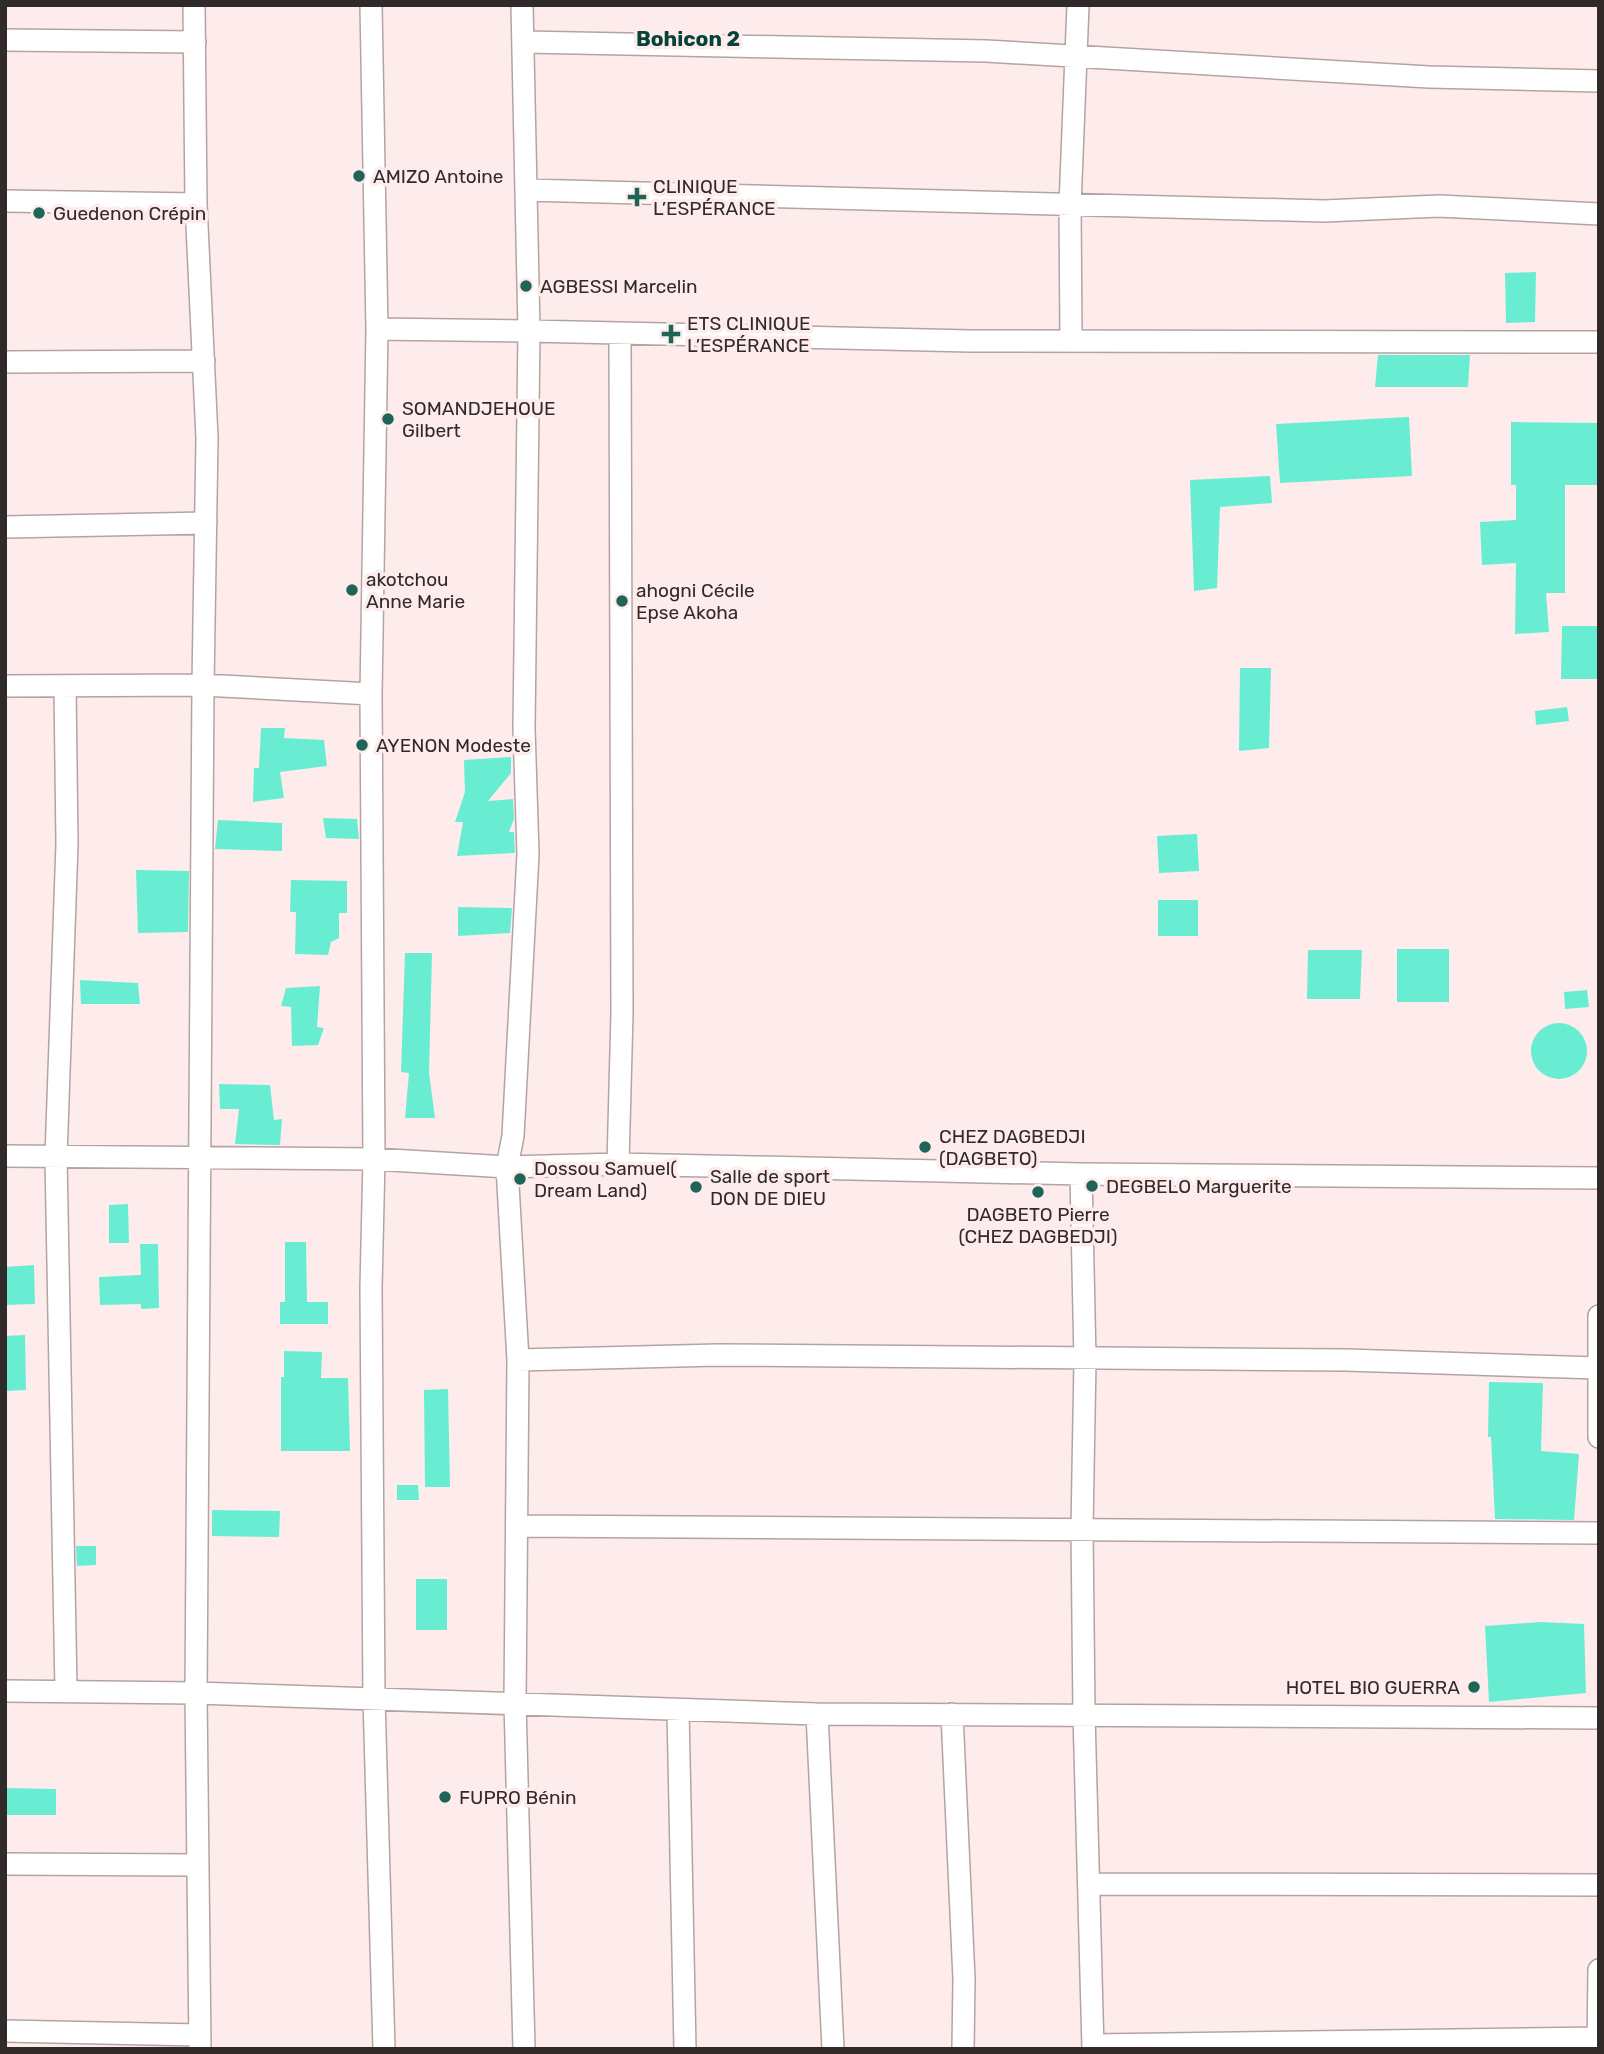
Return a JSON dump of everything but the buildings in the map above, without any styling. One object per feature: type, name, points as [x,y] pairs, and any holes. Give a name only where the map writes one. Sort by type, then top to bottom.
[{"type":"street","points":[[5,2031],[199,2042],[196,1693],[203,685],[208,438],[197,204],[194,5]]},
{"type":"street","points":[[370,5],[377,329],[371,694],[374,1159],[371,1288],[374,1698],[384,2049]]},
{"type":"street","points":[[522,5],[529,331],[524,729],[528,853],[513,1136],[507,1167],[518,1360],[515,1702],[524,2049]]},
{"type":"street","points":[[1071,339],[1070,205],[1078,5]]},
{"type":"street","points":[[5,40],[194,42]]},
{"type":"street","points":[[524,42],[986,51],[1429,78],[1599,81]]},
{"type":"street","points":[[527,190],[1324,211],[1439,206],[1599,214]]},
{"type":"street","points":[[5,201],[197,204]]},
{"type":"street","points":[[377,329],[971,341],[1071,339],[1599,342]]},
{"type":"street","points":[[618,1164],[622,1013],[620,335]]},
{"type":"street","points":[[5,362],[204,361]]},
{"type":"street","points":[[5,527],[206,523]]},
{"type":"street","points":[[5,686],[203,685],[371,694]]},
{"type":"street","points":[[65,687],[66,844],[56,1157],[66,1690]]},
{"type":"street","points":[[5,1156],[374,1159],[507,1167],[618,1164],[1081,1174],[1599,1178]]},
{"type":"street","points":[[1081,1174],[1085,1360],[1082,1529],[1084,1714],[1093,2047],[1598,2038]]},
{"type":"street","points":[[1599,1316],[1599,1437]]},
{"type":"street","points":[[518,1360],[718,1355],[1346,1360],[1598,1368]]},
{"type":"street","points":[[518,1527],[1599,1533]]},
{"type":"street","points":[[5,1691],[66,1690],[374,1698],[817,1714],[1599,1718]]},
{"type":"street","points":[[678,1710],[685,2049]]},
{"type":"street","points":[[817,1714],[833,2049]]},
{"type":"street","points":[[952,1714],[964,1979],[963,2049]]},
{"type":"street","points":[[5,1864],[196,1865]]},
{"type":"street","points":[[1090,1884],[1599,1885]]},
{"type":"street","points":[[1598,2049],[1599,1970]]},
{"type":"place","name":"AMIZO Antoine","points":[[359,176]]},
{"type":"place","name":"CLINIQUE L’ESPÉRANCE","points":[[637,197]]},
{"type":"place","name":"Guedenon Crépin","points":[[39,213]]},
{"type":"place","name":"AGBESSI Marcelin","points":[[526,286]]},
{"type":"place","name":"ETS CLINIQUE L’ESPÉRANCE","points":[[671,334]]},
{"type":"place","name":"SOMANDJEHOUE Gilbert","points":[[388,419]]},
{"type":"place","name":"akotchou Anne Marie","points":[[352,590]]},
{"type":"place","name":"ahogni Cécile Epse Akoha","points":[[622,601]]},
{"type":"place","name":"AYENON Modeste","points":[[362,745]]},
{"type":"place","name":"CHEZ DAGBEDJI (DAGBETO)","points":[[925,1147]]},
{"type":"place","name":"Dossou Samuel( Dream Land)","points":[[520,1179]]},
{"type":"place","name":"DEGBELO Marguerite","points":[[1092,1186]]},
{"type":"place","name":"Salle de sport DON DE DIEU","points":[[696,1187]]},
{"type":"place","name":"DAGBETO Pierre (CHEZ DAGBEDJI)","points":[[1038,1192]]},
{"type":"place","name":"HOTEL BIO GUERRA","points":[[1474,1687]]},
{"type":"place","name":"FUPRO Bénin","points":[[445,1797]]},
{"type":"district","name":"Bohicon 2","points":[[688,39]]}]
